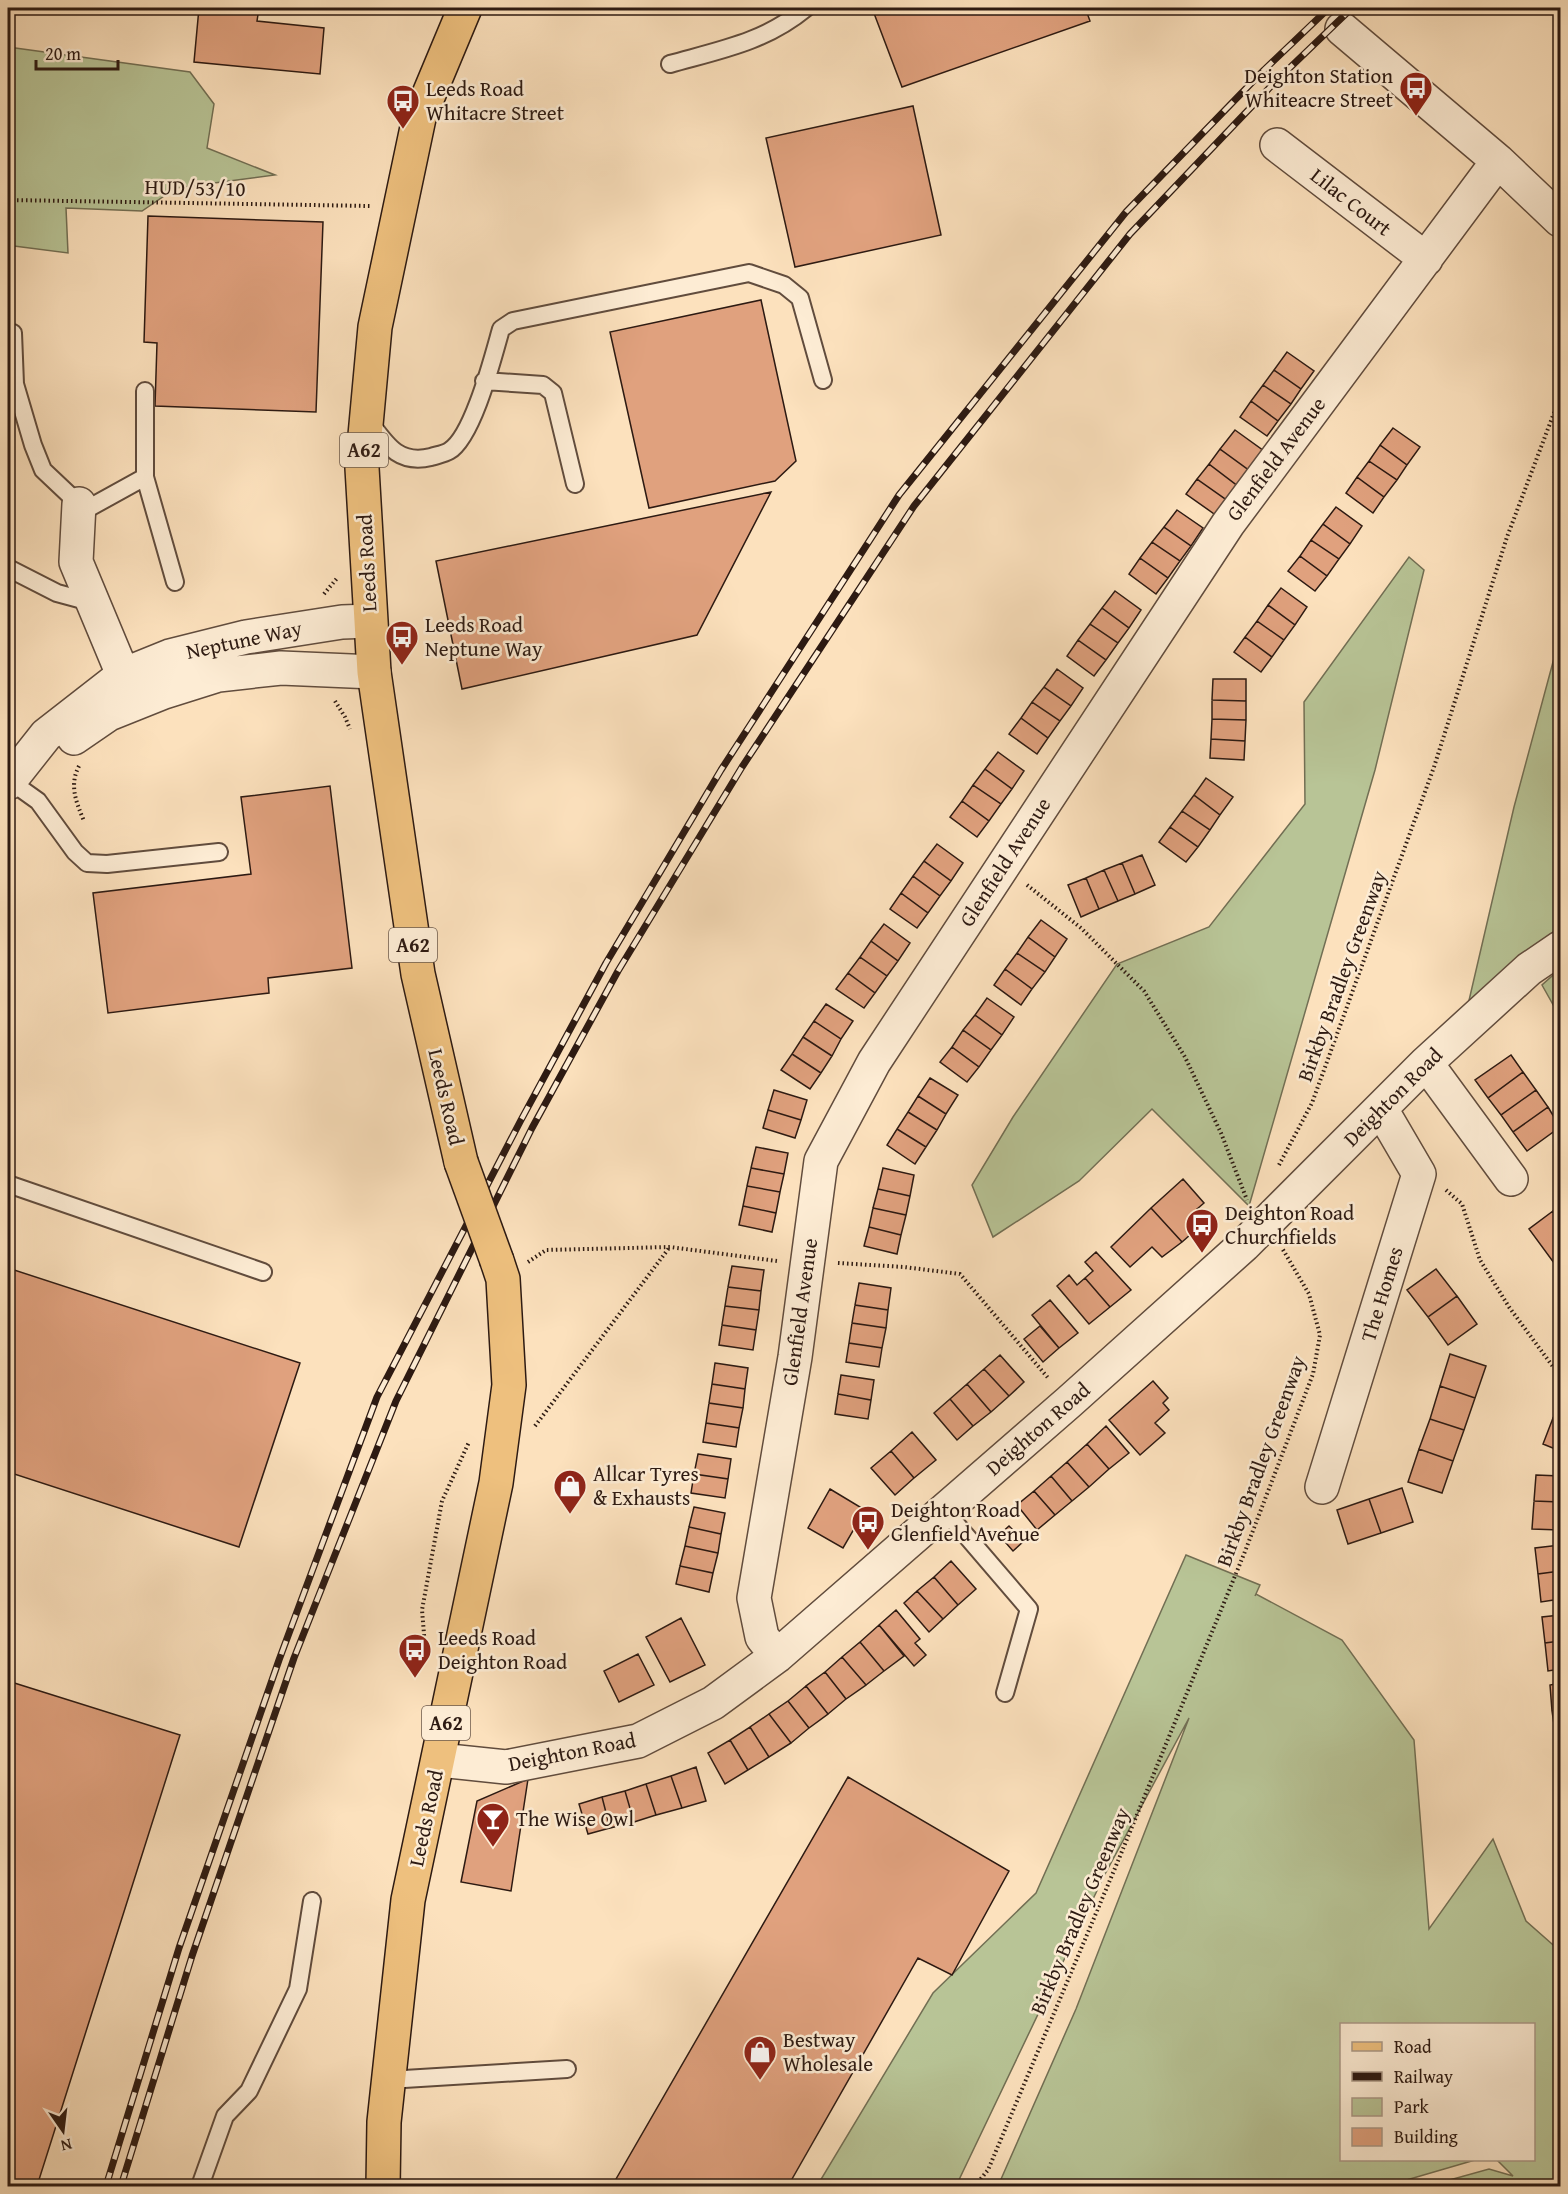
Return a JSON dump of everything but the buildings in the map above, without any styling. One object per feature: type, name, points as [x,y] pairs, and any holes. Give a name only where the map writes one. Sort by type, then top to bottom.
[{"type":"main road","name":"Leeds Road","points":[[383,2187],[384,2122],[408,1900],[496,1483],[510,1385],[500,1270],[461,1162],[417,974],[374,672],[362,468],[375,327],[419,118],[465,8]]},
{"type":"street","points":[[1342,29],[1498,161],[1560,220]]},
{"type":"street","name":"Lilac Court","points":[[1277,145],[1426,259]]},
{"type":"street","name":"Glenfield Avenue","points":[[777,1656],[762,1637],[754,1598],[795,1357],[820,1161],[873,1062],[1228,524],[1498,161]]},
{"type":"street","points":[[78,509],[76,562],[123,675]]},
{"type":"street","name":"Neptune Way","points":[[9,782],[46,735],[123,675],[170,656],[246,637],[342,622],[370,621]]},
{"type":"street","name":"Neptune Way","points":[[9,782],[109,714],[164,692],[218,675],[281,668],[374,672]]},
{"type":"street","name":"Neptune Way","points":[[123,675],[129,689],[185,670],[206,679]]},
{"type":"street","name":"Deighton Road","points":[[439,1760],[506,1767],[638,1741],[713,1703],[777,1656],[1069,1402],[1244,1245],[1426,1063],[1529,969],[1560,948]]},
{"type":"street","points":[[1426,1063],[1511,1179]]},
{"type":"street","points":[[1381,1109],[1419,1173]]},
{"type":"street","name":"The Homes","points":[[1322,1487],[1419,1173]]},
{"type":"lane","points":[[670,64],[753,40],[792,20],[806,8]]},
{"type":"lane","points":[[367,417],[387,445],[406,457],[421,459],[449,451],[462,439],[472,420],[501,329],[513,321],[749,273],[784,285],[800,298],[823,380]]},
{"type":"lane","points":[[13,333],[15,384],[36,454],[43,470],[78,509],[145,477]]},
{"type":"lane","points":[[484,381],[543,385],[553,393],[575,483]]},
{"type":"lane","points":[[145,391],[145,477],[175,582]]},
{"type":"lane","points":[[8,568],[57,593],[95,603]]},
{"type":"lane","points":[[9,782],[38,801],[75,852],[87,863],[107,864],[219,852]]},
{"type":"lane","points":[[8,1184],[263,1272]]},
{"type":"lane","points":[[945,1511],[1029,1609],[1005,1692]]},
{"type":"lane","points":[[200,2187],[225,2116],[249,2091],[298,1989],[312,1900]]},
{"type":"lane","points":[[388,2080],[567,2069]]},
{"type":"path","name":"HUD/53/10","points":[[8,200],[371,206]]},
{"type":"path","name":"Birkby Bradley Greenway","points":[[1279,1165],[1312,1103],[1434,767],[1507,537],[1560,397]]},
{"type":"path","points":[[331,695],[345,717],[353,739]]},
{"type":"path","points":[[84,757],[75,774],[74,795],[84,821]]},
{"type":"path","points":[[992,881],[1025,884],[1081,928],[1144,991],[1185,1057],[1221,1133],[1249,1206],[1244,1245]]},
{"type":"path","points":[[1419,1173],[1436,1181],[1462,1204],[1480,1260],[1509,1307],[1554,1368],[1560,1372]]},
{"type":"path","name":"Birkby Bradley Greenway","points":[[975,2187],[988,2170],[1118,1861],[1244,1554],[1313,1374],[1320,1335],[1309,1294],[1280,1246],[1271,1218]]},
{"type":"path","points":[[533,1429],[670,1247]]},
{"type":"path","points":[[500,1270],[546,1250],[670,1247],[806,1263],[904,1267],[960,1274],[1069,1402]]},
{"type":"green space","points":[[8,47],[190,72],[214,104],[207,148],[275,175],[176,188],[142,211],[66,208],[68,253],[14,246],[8,243]]},
{"type":"green space","points":[[1409,557],[1424,570],[1375,770],[1249,1206],[1152,1109],[1079,1181],[993,1237],[972,1185],[1013,1117],[1117,964],[1209,927],[1305,804],[1304,702]]},
{"type":"green space","points":[[1560,636],[1560,933],[1467,1009],[1514,807]]},
{"type":"green space","points":[[1560,969],[1560,1017],[1542,985]]},
{"type":"green space","points":[[1186,1555],[1260,1585],[1255,1596],[1256,1594],[1342,1640],[1414,1740],[1429,1929],[1493,1839],[1526,1921],[1560,1951],[1560,2186],[1428,2186],[1489,2169],[1513,2176],[1498,2161],[1535,2161],[1535,2023],[1340,2023],[1340,2161],[1472,2161],[1386,2186],[998,2186],[1076,2009],[1189,1718],[1104,1876],[956,2186],[817,2186],[933,1993],[1036,1893]]},
{"type":"railway","points":[[106,2186],[179,1948],[279,1660],[377,1397],[521,1120],[606,963],[721,770],[899,495],[1126,212],[1264,70],[1329,8]]},
{"type":"railway","points":[[121,2186],[192,1956],[294,1658],[396,1401],[532,1128],[618,971],[742,767],[914,506],[1130,234],[1275,82],[1352,8]]},
{"type":"place","name":"Deighton Station Whiteacre Street","points":[[1416,117]]},
{"type":"place","name":"Leeds Road Whitacre Street","points":[[403,130]]},
{"type":"place","name":"Leeds Road Neptune Way","points":[[402,666]]},
{"type":"place","name":"Deighton Road Churchfields","points":[[1202,1254]]},
{"type":"place","name":"Allcar Tyres & Exhausts","points":[[570,1515]]},
{"type":"place","name":"Deighton Road Glenfield Avenue","points":[[868,1551]]},
{"type":"place","name":"Leeds Road Deighton Road","points":[[415,1679]]},
{"type":"place","name":"The Wise Owl","points":[[493,1848]]},
{"type":"place","name":"Bestway Wholesale","points":[[760,2081]]}]
